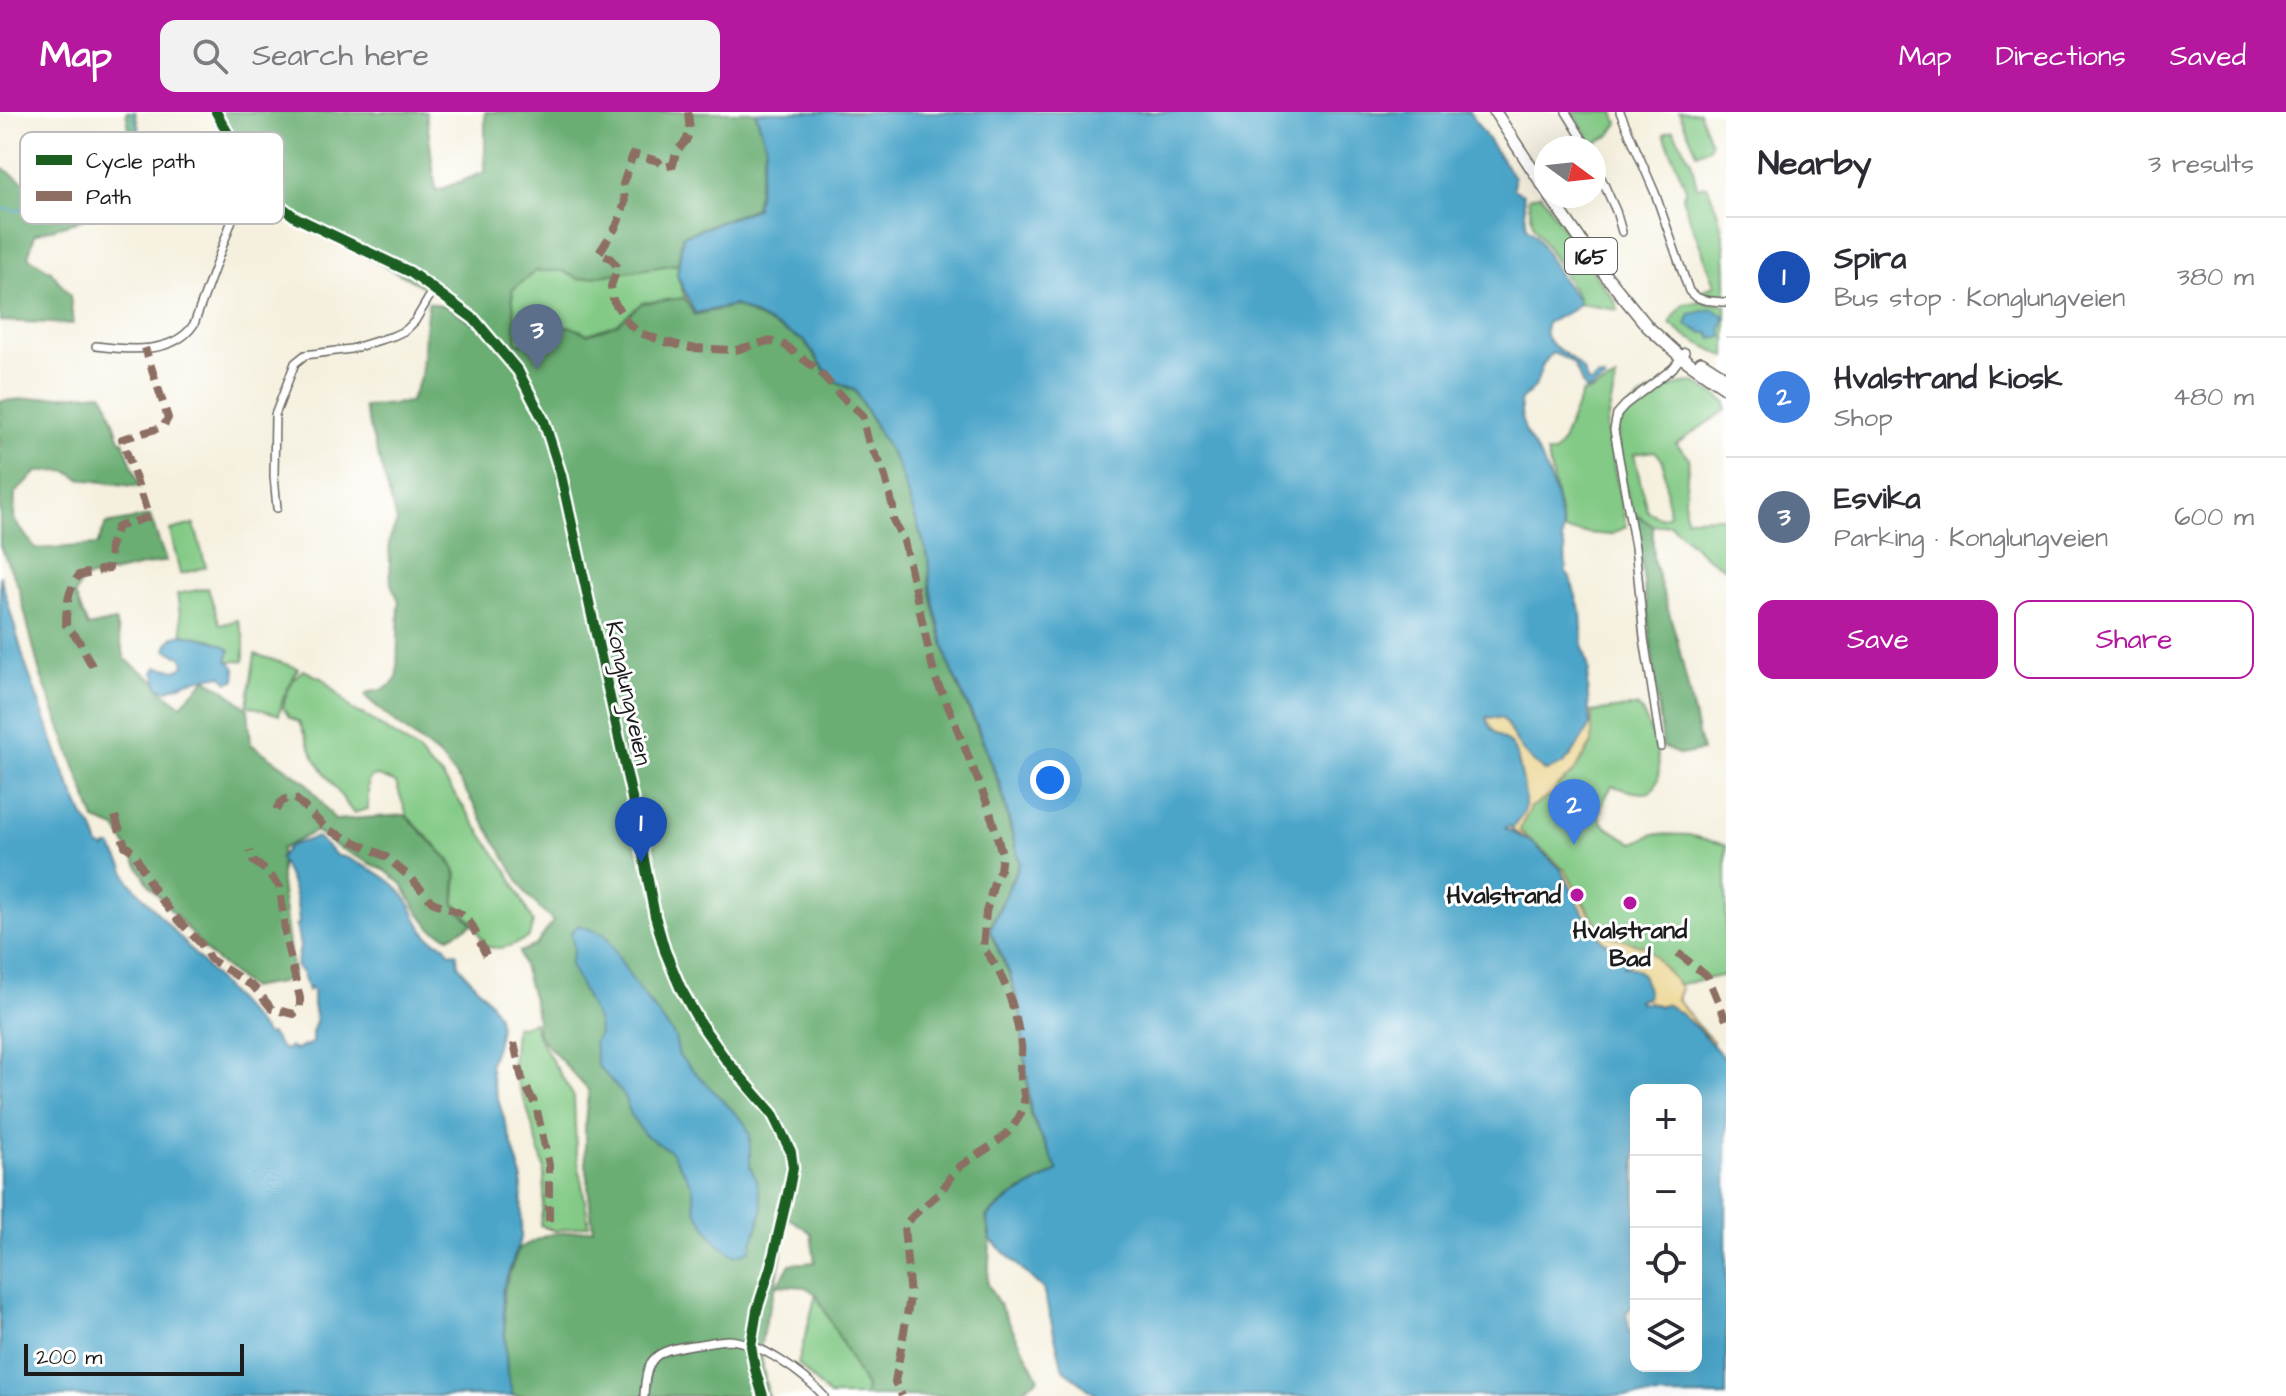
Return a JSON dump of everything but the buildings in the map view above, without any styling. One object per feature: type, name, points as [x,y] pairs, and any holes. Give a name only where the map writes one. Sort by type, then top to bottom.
[{"type":"main road","points":[[1495,112],[1534,172]]},
{"type":"main road","name":"165","points":[[1558,208],[1599,267],[1638,313],[1652,321],[1683,354],[1726,384]]},
{"type":"street","name":"Konglungveien","points":[[216,112],[227,132]]},
{"type":"street","points":[[1566,112],[1581,136]]},
{"type":"street","points":[[1620,112],[1655,193],[1689,291],[1702,300],[1726,302]]},
{"type":"street","points":[[1606,189],[1622,232]]},
{"type":"street","name":"Konglungveien","points":[[284,209],[295,217],[410,272],[474,319],[508,357],[527,385],[544,421],[554,448],[567,504],[665,951],[700,1023],[726,1060],[772,1113],[791,1152],[793,1168],[789,1189],[757,1310],[751,1346],[763,1396]]},
{"type":"street","points":[[96,346],[145,348],[175,343],[188,333],[231,224]]},
{"type":"street","points":[[277,508],[275,415],[295,363],[305,355],[373,344],[406,330],[434,289]]},
{"type":"street","points":[[1661,747],[1644,638],[1635,547],[1614,430],[1617,414],[1625,405],[1661,378],[1683,354]]},
{"type":"street","points":[[644,1396],[645,1378],[655,1356],[684,1347],[730,1340],[751,1346],[793,1367],[824,1396]]},
{"type":"green space","points":[[126,112],[135,112],[140,132],[130,132]]},
{"type":"green space","points":[[216,112],[426,112],[436,191],[485,172],[485,112],[755,112],[766,145],[755,208],[682,236],[678,264],[579,279],[563,271],[536,271],[512,290],[517,342],[521,344],[569,326],[588,334],[617,324],[642,303],[685,298],[694,315],[735,306],[804,341],[832,381],[855,391],[898,466],[928,557],[930,592],[949,666],[999,785],[1019,863],[989,930],[1009,974],[1020,1013],[1030,1115],[1058,1171],[1008,1198],[986,1217],[990,1241],[988,1284],[1039,1378],[1014,1396],[865,1396],[866,1388],[816,1294],[806,1287],[778,1285],[790,1264],[815,1262],[811,1233],[788,1217],[760,1350],[768,1396],[513,1396],[507,1373],[503,1291],[519,1248],[547,1235],[593,1229],[585,1143],[589,1091],[538,1035],[536,1010],[519,952],[536,945],[553,921],[527,895],[461,783],[441,758],[365,696],[368,692],[388,687],[397,678],[399,601],[391,584],[389,541],[397,522],[364,407],[410,402],[421,376],[428,302],[448,307],[482,329],[454,303],[294,217],[284,209],[284,132],[229,132]]},
{"type":"green space","points":[[1573,112],[1614,112],[1618,123],[1609,136],[1588,136]]},
{"type":"green space","points":[[1679,112],[1699,112],[1711,143],[1709,148],[1697,153]]},
{"type":"green space","points":[[1673,130],[1691,161],[1697,187],[1707,186],[1718,214],[1725,253],[1726,297],[1696,294],[1715,285],[1682,198],[1686,189],[1664,134]]},
{"type":"green space","points":[[0,166],[20,180],[20,224],[68,224],[35,234],[28,257],[51,271],[70,296],[73,324],[0,321]]},
{"type":"green space","points":[[1534,196],[1534,208],[1550,208],[1589,268],[1614,299],[1618,310],[1579,304],[1578,297],[1533,225],[1528,198]]},
{"type":"green space","points":[[678,264],[677,275],[685,298],[642,303],[617,324],[588,334],[569,326],[521,344],[517,342],[512,290],[536,271],[563,271],[579,279]]},
{"type":"green space","points":[[1702,302],[1726,305],[1726,357],[1685,336],[1669,323],[1684,304]]},
{"type":"green space","points":[[1616,379],[1606,427],[1626,527],[1611,535],[1564,531],[1547,453],[1554,454],[1561,444],[1582,393]]},
{"type":"green space","points":[[1695,382],[1726,402],[1726,410],[1676,444],[1689,457],[1686,518],[1726,517],[1726,568],[1707,558],[1670,524],[1653,526],[1631,511],[1619,452],[1619,423],[1630,407],[1651,392]],"holes":[[[1655,451],[1663,461],[1669,515],[1661,518],[1647,511],[1634,454]]]},
{"type":"green space","points":[[102,393],[140,487],[81,479],[66,471],[37,472],[15,493],[14,520],[36,549],[97,545],[106,524],[150,516],[166,561],[83,579],[75,595],[88,627],[115,621],[125,659],[181,705],[206,679],[225,690],[248,709],[251,744],[306,782],[335,820],[405,815],[448,859],[456,874],[454,905],[473,924],[449,937],[432,929],[402,884],[386,871],[337,847],[316,831],[281,849],[281,883],[293,975],[280,983],[249,988],[211,956],[149,885],[116,828],[95,820],[39,670],[18,585],[0,546],[0,401]]},
{"type":"green space","points":[[1631,511],[1653,526],[1653,559],[1677,639],[1702,751],[1680,755],[1663,747],[1639,542]]},
{"type":"green space","points":[[194,524],[206,567],[180,574],[170,530]]},
{"type":"green space","points":[[208,588],[220,625],[238,620],[244,638],[244,661],[227,661],[230,650],[213,640],[183,634],[177,594]]},
{"type":"green space","points":[[255,654],[298,668],[283,698],[279,715],[247,705]]},
{"type":"green space","points":[[303,670],[323,679],[353,711],[418,751],[442,776],[508,872],[533,922],[529,937],[502,948],[485,946],[474,924],[455,904],[457,873],[449,859],[407,816],[396,783],[379,776],[371,777],[368,782],[368,809],[353,813],[315,759],[299,722],[289,717],[283,707],[290,687]]},
{"type":"green space","points":[[1637,706],[1656,748],[1659,773],[1656,784],[1647,793],[1612,786],[1600,816],[1606,827],[1634,843],[1654,834],[1689,835],[1726,845],[1726,975],[1676,985],[1607,935],[1591,915],[1565,870],[1520,831],[1531,807],[1552,795],[1558,785],[1573,773],[1592,744],[1592,712]]},
{"type":"green space","points":[[534,1022],[537,1035],[574,1097],[576,1149],[589,1225],[555,1231],[540,1225],[544,1167],[512,1069],[515,1026],[522,1027]]},
{"type":"green space","points":[[816,1294],[866,1388],[865,1396],[829,1396],[798,1364]]},
{"type":"sand","name":"Hvalstrand","points":[[1587,712],[1592,712],[1592,743],[1573,773],[1558,785],[1552,795],[1531,807],[1520,831],[1565,870],[1591,916],[1607,935],[1647,947],[1681,988],[1677,999],[1713,1041],[1712,1047],[1704,1035],[1675,1010],[1666,1004],[1657,1006],[1645,999],[1646,984],[1619,967],[1618,949],[1603,941],[1583,917],[1561,869],[1533,843],[1512,830],[1522,816],[1519,764],[1514,751],[1494,732],[1485,717],[1503,719],[1514,738],[1543,771],[1570,758],[1583,732]]},
{"type":"water","points":[[756,112],[1469,112],[1514,177],[1514,189],[1523,194],[1527,228],[1535,234],[1578,300],[1574,309],[1547,323],[1545,332],[1548,339],[1578,364],[1587,382],[1591,383],[1598,377],[1605,380],[1585,390],[1572,363],[1552,353],[1543,364],[1535,387],[1520,401],[1527,435],[1543,462],[1555,493],[1563,530],[1566,572],[1581,613],[1583,647],[1589,669],[1590,725],[1562,765],[1546,771],[1523,751],[1502,718],[1486,717],[1493,731],[1513,749],[1522,777],[1524,812],[1513,828],[1505,828],[1533,843],[1561,869],[1588,922],[1603,942],[1618,948],[1629,961],[1629,964],[1622,966],[1642,974],[1648,996],[1639,1003],[1666,1004],[1698,1030],[1726,1060],[1726,1396],[1097,1396],[1063,1369],[1043,1289],[991,1240],[987,1217],[1009,1199],[1058,1171],[1031,1114],[1021,1013],[1010,974],[990,930],[1020,863],[1000,784],[949,665],[931,592],[928,556],[898,466],[855,390],[833,380],[805,341],[735,305],[695,313],[677,275],[683,236],[756,209],[766,146]]},
{"type":"water","points":[[1713,309],[1725,316],[1721,329],[1723,337],[1712,339],[1709,333],[1686,325],[1690,314]]},
{"type":"water","points":[[0,575],[25,663],[64,772],[99,846],[105,849],[111,846],[129,881],[281,1048],[295,1050],[312,1043],[316,1021],[313,991],[310,988],[308,991],[303,974],[296,966],[300,947],[297,907],[279,858],[289,846],[317,837],[337,856],[349,858],[372,870],[397,888],[424,931],[436,942],[445,945],[449,953],[457,954],[458,965],[491,1003],[500,1028],[490,1063],[493,1083],[522,1177],[521,1237],[502,1291],[507,1374],[513,1396],[0,1396]]},
{"type":"water","points":[[183,634],[214,641],[230,650],[227,660],[235,668],[235,680],[228,682],[221,675],[190,681],[168,690],[159,688],[154,672],[157,667],[178,670],[184,666],[182,657],[166,650],[172,639]]},
{"type":"water","points":[[578,925],[605,935],[631,978],[675,1037],[679,1056],[744,1122],[750,1134],[750,1166],[763,1209],[750,1251],[736,1256],[717,1243],[696,1211],[692,1185],[671,1152],[644,1134],[632,1117],[623,1094],[597,1065],[594,1042],[599,1033],[598,1022],[570,965],[574,949],[571,932]]},
{"type":"waterway","points":[[132,112],[136,132]]},
{"type":"waterway","points":[[0,208],[20,210]]},
{"type":"marked path","points":[[688,112],[690,131],[676,152],[673,165],[663,167],[658,161],[633,154],[623,184],[625,202],[622,212],[599,253],[616,265],[611,286],[613,300],[627,322],[638,332],[662,341],[691,348],[736,350],[768,341],[785,345],[819,371],[862,415],[869,444],[885,477],[893,520],[904,541],[935,678],[989,808],[1002,854],[986,912],[983,948],[1003,981],[1016,1019],[1021,1048],[1023,1108],[1004,1136],[955,1170],[940,1192],[904,1226],[910,1298],[895,1382],[902,1396]]},
{"type":"marked path","points":[[92,666],[78,639],[66,625],[67,605],[72,586],[79,575],[109,568],[110,546],[117,527],[149,517],[122,439],[163,427],[168,418],[145,348]]},
{"type":"marked path","points":[[276,810],[286,799],[296,799],[327,829],[385,856],[412,879],[432,902],[460,913],[472,925],[486,955]]},
{"type":"marked path","points":[[115,816],[125,846],[133,851],[152,887],[201,944],[210,959],[254,987],[272,1009],[294,1014],[300,1008],[300,998],[286,941],[280,887],[268,872],[253,861],[250,851]]},
{"type":"marked path","points":[[1678,953],[1708,977],[1726,1020]]},
{"type":"marked path","points":[[514,1043],[522,1079],[536,1106],[549,1165],[549,1230]]},
{"type":"cycle path","points":[[216,112],[227,132]]},
{"type":"cycle path","points":[[284,209],[295,217],[410,272],[474,319],[518,371],[544,421],[561,475],[665,951],[700,1023],[726,1060],[772,1113],[791,1152],[793,1168],[789,1189],[757,1310],[751,1346],[763,1396]]},
{"type":"place","name":"Esvika","points":[[537,370]]},
{"type":"place","name":"Hvalstrand kiosk","points":[[1574,845]]},
{"type":"place","name":"Spira","points":[[641,863]]},
{"type":"place","name":"Hvalstrand","points":[[1577,895]]},
{"type":"place","name":"Hvalstrand Bad","points":[[1630,903]]}]
